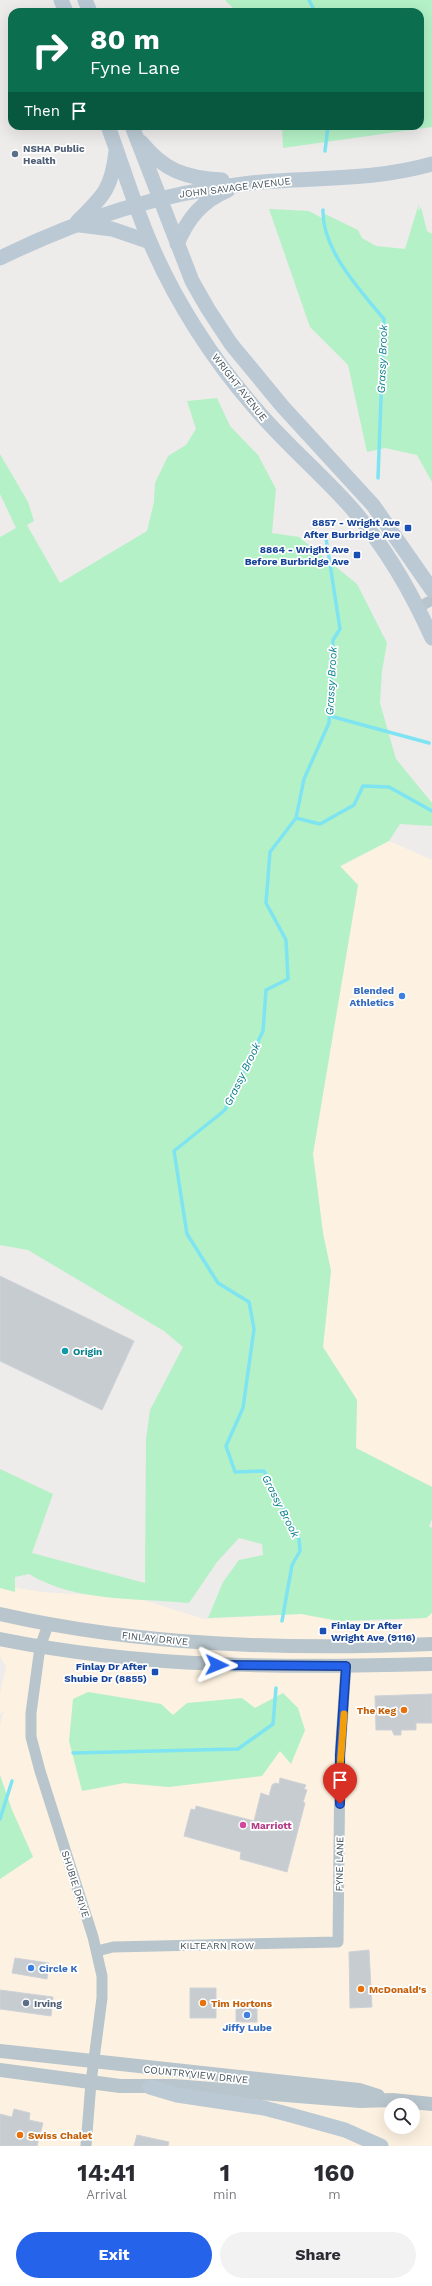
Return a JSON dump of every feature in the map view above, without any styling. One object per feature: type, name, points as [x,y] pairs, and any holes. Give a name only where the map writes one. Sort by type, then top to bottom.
[{"type":"main road","name":"WRIGHT AVENUE","points":[[109,130],[150,242],[186,311],[224,368],[254,408],[355,512],[403,579],[425,604],[432,638]]},
{"type":"main road","name":"WRIGHT AVENUE","points":[[134,130],[158,198],[192,281],[231,344],[283,407],[372,505],[432,590]]},
{"type":"main road","points":[[134,130],[149,152],[180,174],[196,178],[258,183]]},
{"type":"main road","points":[[75,224],[102,197],[113,174],[116,148]]},
{"type":"main road","name":"JOHN SAVAGE AVENUE","points":[[0,258],[75,224],[158,198],[200,190],[258,183],[398,173],[432,164]]},
{"type":"main road","points":[[177,244],[188,221],[202,205],[229,190],[258,183]]},
{"type":"main road","points":[[75,224],[112,229],[150,242]]},
{"type":"main road","points":[[150,2087],[177,2095],[264,2108],[345,2130],[381,2146]]},
{"type":"street","name":"FINLAY DRIVE","points":[[0,1614],[48,1625],[159,1639],[234,1645],[301,1647],[432,1644]]},
{"type":"street","name":"SHUBIE DRIVE","points":[[48,1625],[40,1647],[31,1713],[31,1737],[40,1771],[97,1951],[102,1976],[102,1998],[91,2082],[86,2146]]},
{"type":"street","points":[[0,1639],[90,1655],[151,1661],[252,1666],[432,1664]]},
{"type":"street","name":"FYNE LANE","points":[[338,1942],[340,1755],[346,1666]]},
{"type":"street","name":"KILTEARN ROW","points":[[97,1951],[113,1947],[338,1942]]},
{"type":"street","name":"COUNTRYVIEW DRIVE","points":[[0,2051],[359,2090],[385,2098]]},
{"type":"street","name":"COUNTRYVIEW DRIVE","points":[[0,2070],[91,2082],[150,2087],[174,2086],[360,2101],[384,2100]]},
{"type":"street","name":"COUNTRYVIEW DRIVE","points":[[420,2103],[432,2104]]},
{"type":"shaded area","points":[[389,841],[432,860],[432,1487],[356,1448],[357,1400],[323,1347],[331,1271],[323,1233],[313,1154],[358,885],[340,867]]},
{"type":"shaded area","points":[[0,1585],[42,1592],[137,1598],[204,1619],[301,1614],[339,1621],[389,1621],[426,1618],[432,1613],[432,2146],[0,2146],[0,1879],[33,1856],[12,1810],[0,1775],[0,1725],[4,1711],[0,1714],[0,1693],[6,1667],[0,1656]],"holes":[[[88,1692],[161,1704],[173,1716],[255,1708],[283,1693],[291,1763],[280,1751],[169,1787],[124,1783],[82,1791]]]},
{"type":"green space","points":[[225,0],[432,0],[432,127],[424,128],[424,8],[233,8]]},
{"type":"green space","points":[[282,130],[411,130],[283,148]]},
{"type":"green space","points":[[419,203],[418,211],[421,207],[427,231],[432,234],[432,482],[417,455],[385,448],[367,452],[348,365],[310,327],[269,209],[309,211],[322,218],[323,213],[358,230],[362,238],[376,246],[405,249]]},
{"type":"green space","points":[[217,398],[230,426],[258,455],[276,489],[272,533],[299,537],[357,584],[387,643],[382,671],[380,703],[396,759],[432,803],[432,826],[400,824],[389,841],[340,866],[358,885],[313,1154],[323,1233],[331,1271],[323,1347],[357,1400],[356,1448],[432,1487],[432,1519],[429,1526],[432,1528],[432,1613],[426,1618],[339,1621],[301,1614],[208,1618],[223,1582],[239,1560],[263,1555],[262,1544],[239,1538],[217,1562],[189,1603],[127,1599],[86,1594],[66,1590],[29,1574],[15,1577],[15,1592],[0,1588],[0,1469],[53,1494],[32,1553],[145,1583],[146,1439],[150,1410],[183,1347],[164,1331],[28,1250],[0,1245],[0,537],[16,528],[0,494],[0,454],[28,502],[34,521],[27,525],[60,583],[147,531],[154,502],[155,483],[168,456],[186,445],[196,429],[187,401]]},
{"type":"green space","points":[[88,1692],[161,1704],[173,1715],[187,1703],[242,1698],[255,1708],[283,1693],[298,1708],[305,1730],[291,1764],[280,1751],[262,1776],[169,1787],[124,1783],[82,1791],[69,1741],[73,1699]]},
{"type":"green space","points":[[0,1775],[12,1810],[33,1857],[0,1879]]},
{"type":"building","name":"Origin","points":[[0,1276],[134,1341],[102,1410],[0,1361]]},
{"type":"building","name":"The Keg","points":[[432,1694],[432,1723],[416,1723],[416,1730],[401,1730],[401,1735],[394,1735],[392,1730],[376,1730],[375,1696]]},
{"type":"building","name":"Marriott","points":[[280,1778],[306,1785],[304,1789],[307,1790],[287,1872],[240,1859],[241,1852],[184,1836],[191,1809],[195,1810],[196,1806],[254,1821],[261,1793],[269,1796],[272,1785],[275,1783],[279,1784]]},
{"type":"building","name":"McDonald's","points":[[369,1950],[372,2007],[350,2008],[349,1952]]},
{"type":"building","name":"Circle K","points":[[15,1958],[49,1963],[47,1979],[12,1973]]},
{"type":"building","name":"Tim Hortons","points":[[190,1988],[216,1988],[216,2018],[190,2018]]},
{"type":"building","name":"Irving","points":[[0,1990],[53,1997],[51,2016],[0,2009]]},
{"type":"building","name":"Jiffy Lube","points":[[257,2007],[257,2022],[236,2022],[236,2008]]},
{"type":"building","name":"Swiss Chalet","points":[[14,2109],[30,2113],[29,2120],[43,2123],[37,2146],[0,2146],[0,2114],[12,2117]]},
{"type":"building","points":[[137,2135],[169,2142],[168,2146],[134,2146]]},
{"type":"waterway","name":"Grassy Brook","points":[[309,0],[313,8]]},
{"type":"waterway","name":"Grassy Brook","points":[[325,151],[328,130]]},
{"type":"waterway","name":"Grassy Brook","points":[[323,210],[324,225],[329,240],[344,269],[384,319],[378,478]]},
{"type":"waterway","name":"Grassy Brook","points":[[282,1621],[292,1565],[300,1551],[299,1539],[264,1471],[235,1472],[226,1446],[243,1408],[254,1329],[249,1302],[218,1283],[187,1234],[174,1151],[225,1110],[263,1031],[266,990],[288,979],[286,940],[266,903],[270,852],[296,818],[304,779],[329,723],[333,640],[340,629],[326,538]]},
{"type":"waterway","points":[[330,716],[429,743]]},
{"type":"waterway","points":[[296,818],[320,824],[354,805],[363,786],[389,787],[432,811]]},
{"type":"waterway","name":"Grassy Brook","points":[[73,1753],[238,1749],[273,1724],[276,1688]]},
{"type":"waterway","name":"Grassy Brook","points":[[0,1819],[12,1781]]},
{"type":"slow traffic","points":[[340,1768],[344,1714]]},
{"type":"place","name":"NSHA Public Health","points":[[15,154]]},
{"type":"place","name":"8857 - Wright Ave After Burbridge Ave","points":[[408,528]]},
{"type":"place","name":"8864 - Wright Ave Before Burbridge Ave","points":[[357,555]]},
{"type":"place","name":"Blended Athletics","points":[[402,996]]},
{"type":"place","name":"Origin","points":[[65,1351]]},
{"type":"place","name":"Finlay Dr After Wright Ave (9116)","points":[[323,1631]]},
{"type":"place","name":"Finlay Dr After Shubie Dr (8855)","points":[[155,1672]]},
{"type":"place","name":"The Keg","points":[[404,1710]]},
{"type":"place","name":"Marriott","points":[[243,1825]]},
{"type":"place","name":"Circle K","points":[[31,1968]]},
{"type":"place","name":"McDonald's","points":[[361,1989]]},
{"type":"place","name":"Irving","points":[[26,2003]]},
{"type":"place","name":"Tim Hortons","points":[[203,2003]]},
{"type":"place","name":"Jiffy Lube","points":[[247,2015]]},
{"type":"place","name":"Swiss Chalet","points":[[20,2135]]},
{"type":"route","points":[[217,1665],[346,1666],[344,1714],[340,1755],[340,1804]]}]
